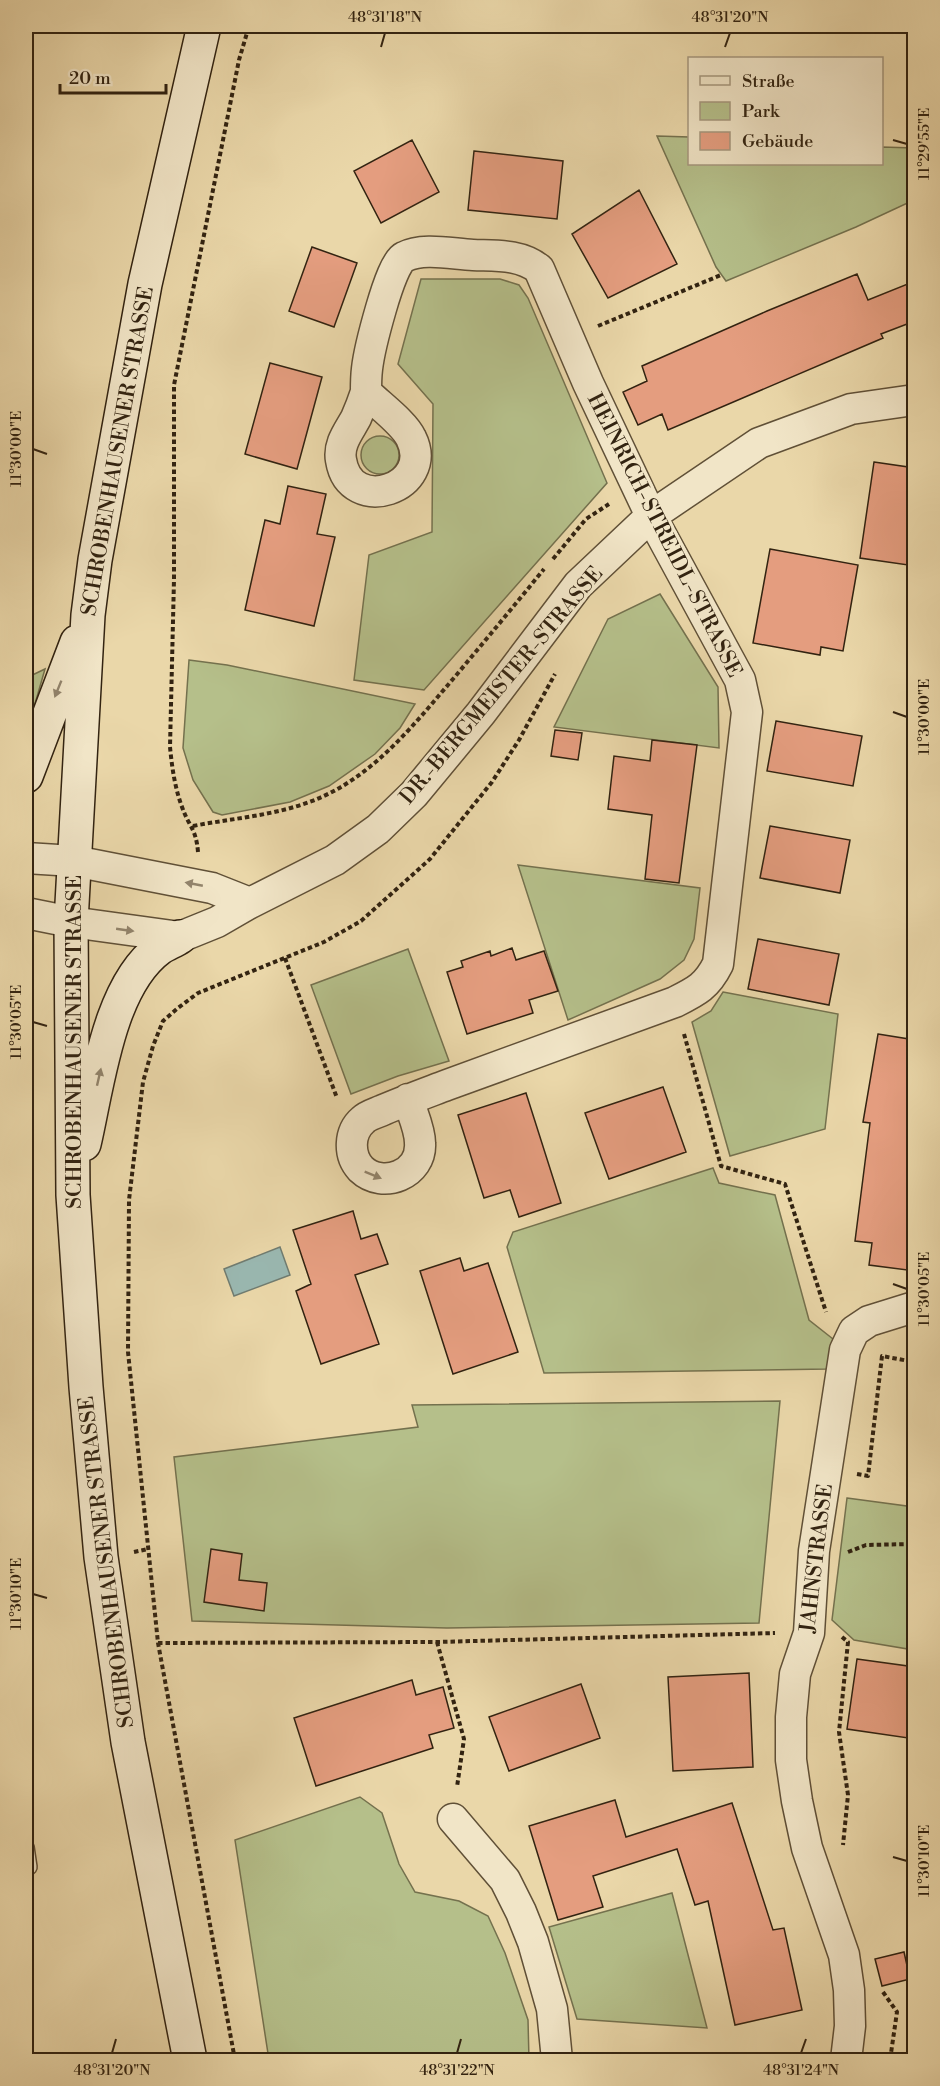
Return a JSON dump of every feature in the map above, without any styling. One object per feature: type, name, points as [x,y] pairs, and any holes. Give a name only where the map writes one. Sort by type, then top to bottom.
[{"type":"main road","name":"SCHROBENHAUSENER STRASSE","points":[[190,2061],[128,1742],[101,1557],[86,1387],[73,1195],[71,922],[88,615],[95,560],[145,284],[204,26]]},
{"type":"main road","points":[[26,776],[88,615]]},
{"type":"main road","points":[[73,1195],[111,1026],[119,1002],[128,984],[142,966],[159,949],[180,937]]},
{"type":"street","name":"HEINRICH-STREIDL-STRASSE","points":[[356,1127],[364,1118],[408,1100],[675,1002],[701,988],[711,978],[718,964],[747,712],[740,680],[651,516],[588,383],[539,269],[529,261],[511,257],[415,253],[402,257],[393,270],[367,368],[366,392]]},
{"type":"street","name":"DR.-BERGMEISTER-STRASSE","points":[[26,913],[71,922],[180,937],[217,922],[335,860],[378,829],[414,794],[448,755],[578,585],[651,516],[759,443],[851,410],[915,400]]},
{"type":"street","points":[[26,858],[75,861],[212,888],[250,903]]},
{"type":"street","points":[[356,1127],[352,1138],[352,1149],[361,1168],[381,1179],[393,1179],[404,1174],[413,1167],[421,1145],[408,1100]]},
{"type":"street","points":[[854,1331],[869,1321],[915,1307]]},
{"type":"street","name":"JAHNSTRASSE","points":[[846,2061],[850,2026],[849,1990],[844,1955],[807,1848],[791,1760],[791,1717],[795,1674],[810,1623],[814,1551],[845,1350],[854,1331]]},
{"type":"street","points":[[453,1819],[505,1880],[521,1912],[533,1942],[549,1998],[557,2061]]},
{"type":"lane","points":[[26,1847],[29,1867],[26,1867]]},
{"type":"path","points":[[198,856],[197,837],[183,810],[172,770],[170,747],[174,579],[174,385],[239,60],[249,26]]},
{"type":"path","points":[[569,338],[721,274]]},
{"type":"path","points":[[235,2061],[158,1643],[128,1353],[129,1200],[143,1082],[163,1021],[198,993],[324,942],[361,921],[430,859],[492,782],[519,740],[559,668]]},
{"type":"path","points":[[285,958],[337,1098],[356,1127]]},
{"type":"path","points":[[675,1002],[721,1166],[785,1184],[830,1322],[854,1331]]},
{"type":"path","points":[[827,1470],[868,1476],[882,1356],[915,1362]]},
{"type":"path","points":[[814,1551],[840,1553],[854,1551],[866,1545],[915,1544]]},
{"type":"path","points":[[158,1643],[437,1642],[810,1623],[848,1642],[839,1732],[848,1795],[843,1851]]},
{"type":"path","points":[[437,1642],[464,1739],[453,1819]]},
{"type":"path","points":[[877,1986],[892,2002],[897,2013],[890,2061]]},
{"type":"green space","points":[[657,136],[688,137],[688,165],[883,165],[883,147],[914,148],[914,200],[856,227],[726,281],[716,267]]},
{"type":"green space","points":[[421,279],[500,279],[519,285],[528,298],[607,483],[424,690],[354,680],[369,555],[432,532],[433,404],[398,364]]},
{"type":"green space","points":[[380,436],[394,441],[399,455],[394,469],[380,474],[366,469],[361,455],[366,441]]},
{"type":"green space","points":[[660,594],[718,687],[719,748],[554,727],[608,619]]},
{"type":"green space","points":[[189,660],[227,665],[415,704],[400,728],[375,754],[329,786],[290,802],[222,815],[213,812],[193,780],[183,748]]},
{"type":"green space","points":[[45,669],[26,735],[26,678]]},
{"type":"green space","points":[[518,865],[700,888],[694,939],[684,960],[660,979],[568,1020]]},
{"type":"green space","points":[[408,949],[449,1061],[398,1076],[351,1094],[311,985]]},
{"type":"green space","points":[[723,992],[838,1014],[825,1129],[730,1156],[692,1022],[711,1011]]},
{"type":"green space","points":[[713,1168],[719,1183],[775,1195],[809,1320],[833,1339],[828,1369],[544,1373],[507,1247],[513,1232]]},
{"type":"green space","points":[[780,1401],[759,1623],[447,1628],[192,1621],[174,1457],[418,1427],[412,1405]]},
{"type":"green space","points":[[847,1498],[914,1507],[914,1650],[854,1640],[832,1620]]},
{"type":"green space","points":[[360,1797],[382,1813],[399,1864],[415,1892],[459,1901],[488,1916],[505,1953],[528,2020],[529,2060],[269,2060],[235,1840]]},
{"type":"green space","points":[[672,1893],[707,2028],[577,2019],[549,1927]]},
{"type":"water","points":[[280,1247],[290,1275],[234,1296],[224,1269]]},
{"type":"building","points":[[412,140],[439,192],[381,223],[354,171]]},
{"type":"building","points":[[474,151],[563,161],[557,219],[468,210]]},
{"type":"building","points":[[639,190],[677,264],[608,298],[572,234]]},
{"type":"building","points":[[312,247],[357,263],[334,327],[289,311]]},
{"type":"building","points":[[857,274],[868,300],[915,281],[915,321],[881,334],[883,338],[668,430],[662,414],[638,425],[623,392],[647,381],[642,366]]},
{"type":"building","points":[[270,363],[322,377],[297,469],[245,454]]},
{"type":"building","points":[[874,462],[915,468],[915,566],[860,558]]},
{"type":"building","points":[[288,486],[326,494],[317,534],[335,537],[314,626],[245,610],[265,520],[280,524]]},
{"type":"building","points":[[770,549],[858,565],[843,651],[821,647],[820,655],[753,643]]},
{"type":"building","points":[[776,721],[862,736],[853,786],[767,771]]},
{"type":"building","points":[[555,730],[582,733],[578,760],[551,756]]},
{"type":"building","points":[[652,740],[697,745],[679,883],[645,879],[652,815],[608,809],[614,756],[650,761]]},
{"type":"building","points":[[770,826],[850,840],[840,893],[760,878]]},
{"type":"building","points":[[758,939],[839,954],[829,1005],[748,989]]},
{"type":"building","points":[[512,948],[516,960],[544,951],[558,991],[529,1000],[533,1013],[467,1034],[447,972],[463,967],[461,961],[490,951],[491,956]]},
{"type":"building","points":[[878,1034],[915,1040],[915,1271],[869,1265],[872,1243],[855,1241],[870,1123],[863,1122]]},
{"type":"building","points":[[663,1087],[686,1152],[609,1179],[585,1113]]},
{"type":"building","points":[[526,1093],[561,1203],[519,1217],[510,1190],[484,1198],[458,1115]]},
{"type":"building","points":[[353,1211],[361,1239],[377,1234],[388,1264],[355,1275],[379,1344],[321,1364],[296,1291],[311,1284],[293,1230]]},
{"type":"building","points":[[460,1258],[464,1271],[488,1263],[518,1352],[453,1374],[420,1271]]},
{"type":"building","points":[[211,1549],[242,1554],[239,1580],[267,1583],[264,1611],[204,1602]]},
{"type":"building","points":[[857,1659],[915,1667],[915,1739],[847,1729]]},
{"type":"building","points":[[749,1673],[753,1767],[673,1771],[668,1677]]},
{"type":"building","points":[[412,1680],[416,1695],[443,1687],[454,1728],[429,1735],[433,1748],[316,1786],[294,1718]]},
{"type":"building","points":[[581,1684],[600,1738],[509,1771],[489,1717]]},
{"type":"building","points":[[615,1800],[626,1837],[732,1803],[773,1930],[784,1928],[802,2010],[735,2025],[708,1901],[695,1905],[677,1849],[593,1876],[603,1907],[558,1920],[529,1826]]},
{"type":"building","points":[[904,1952],[910,1979],[882,1986],[875,1959]]}]
